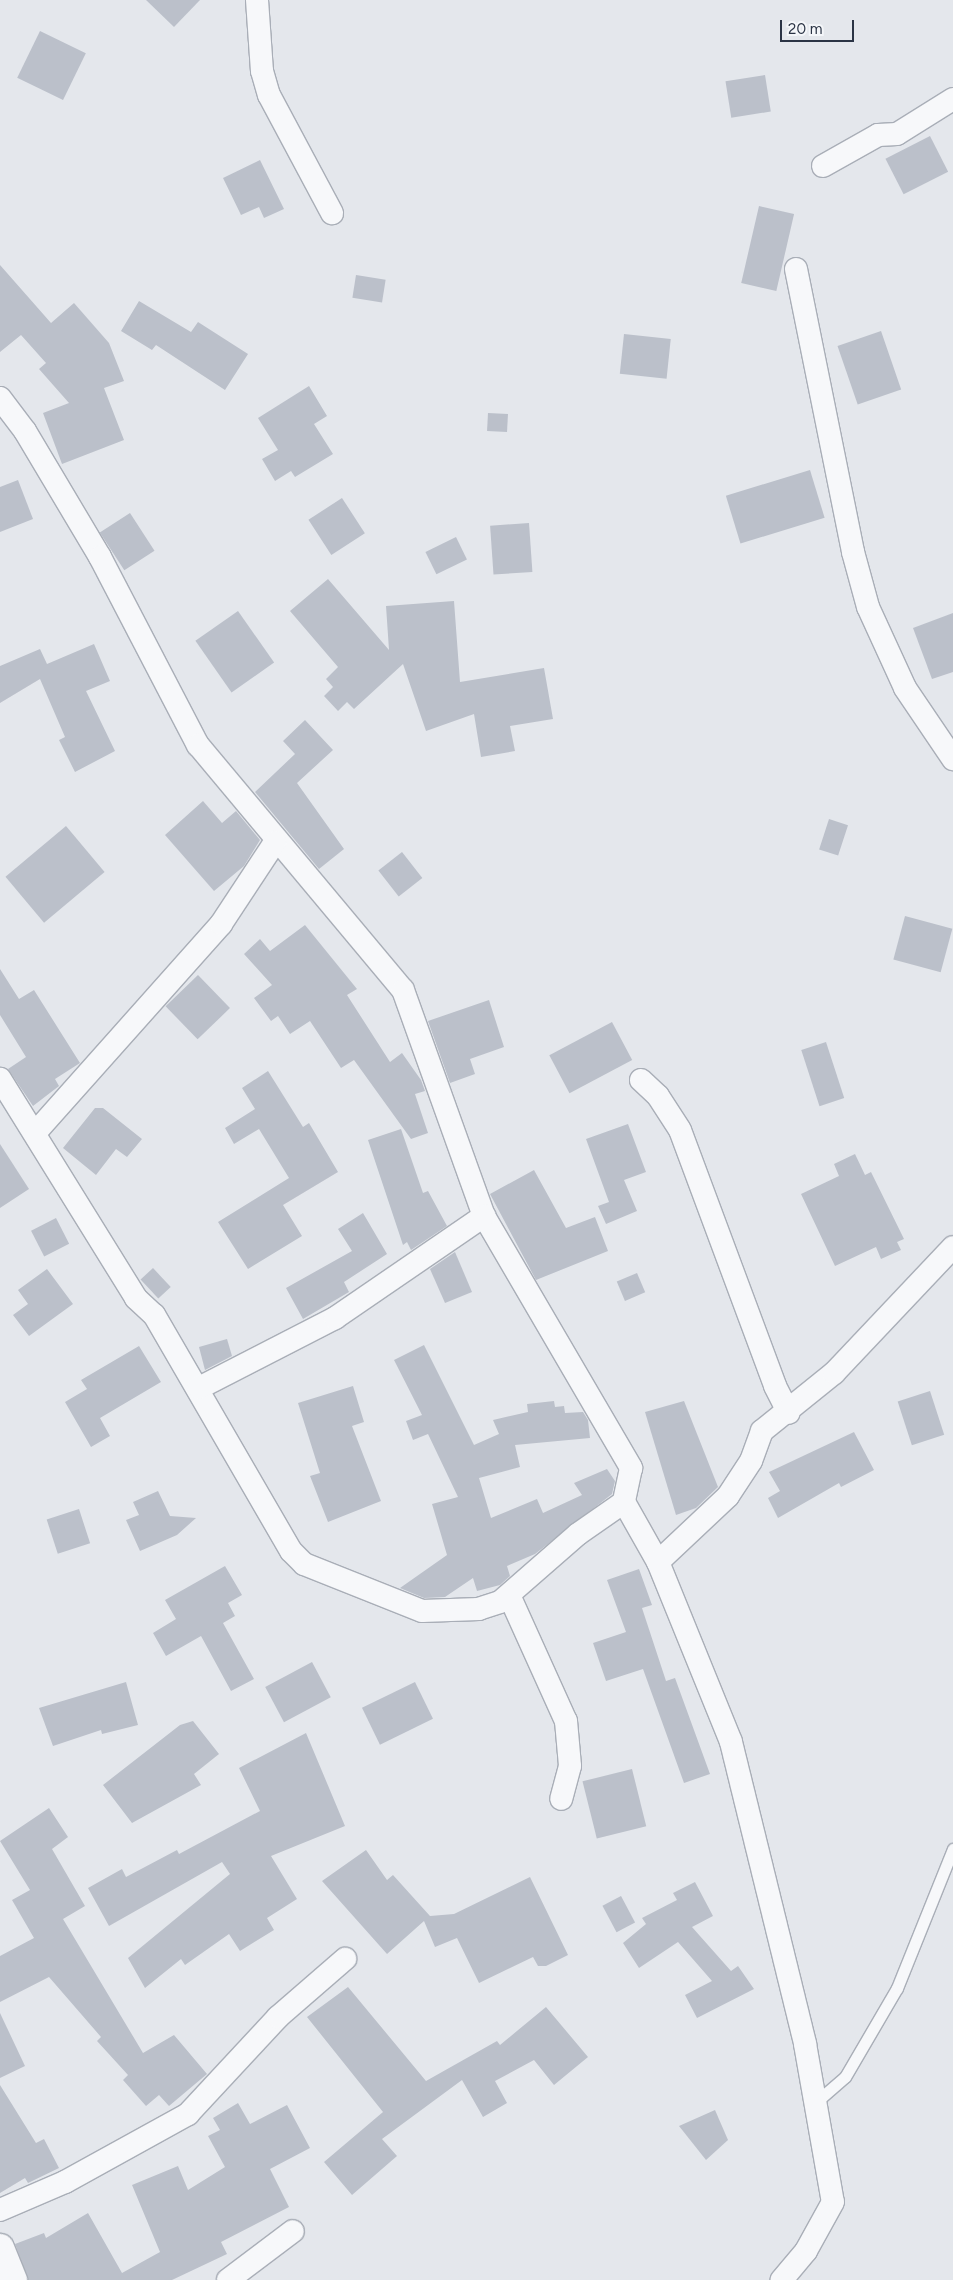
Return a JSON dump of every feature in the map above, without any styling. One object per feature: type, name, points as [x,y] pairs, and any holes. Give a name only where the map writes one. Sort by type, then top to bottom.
[{"type":"street","points":[[257,0],[262,72],[268,95],[332,213]]},
{"type":"street","points":[[823,166],[878,135],[897,134],[953,99]]},
{"type":"street","points":[[796,269],[853,552],[868,606],[905,688],[953,759]]},
{"type":"street","points":[[0,398],[25,431],[100,557],[198,745],[276,842],[403,990],[484,1216],[631,1468],[624,1502],[658,1562],[731,1742],[816,2102],[833,2202],[806,2251],[782,2280]]},
{"type":"street","points":[[35,1133],[221,924],[276,842]]},
{"type":"street","points":[[0,1079],[136,1298],[154,1315],[199,1388],[292,1551],[304,1564],[422,1611],[479,1609],[509,1596],[578,1534],[624,1502]]},
{"type":"street","points":[[641,1080],[658,1096],[680,1130],[775,1386],[789,1413]]},
{"type":"street","points":[[199,1388],[336,1318],[484,1216]]},
{"type":"street","points":[[658,1562],[728,1496],[751,1461],[762,1431],[789,1413],[834,1373],[953,1247]]},
{"type":"street","points":[[509,1596],[566,1722],[570,1766],[561,1799]]},
{"type":"street","points":[[0,2210],[66,2182],[188,2114],[278,2017],[345,1959]]},
{"type":"street","points":[[228,2280],[293,2231]]},
{"type":"street","points":[[0,2248],[13,2280]]},
{"type":"lane","points":[[816,2102],[845,2077],[897,1988],[953,1849]]},
{"type":"building","points":[[146,0],[200,0],[174,27]]},
{"type":"building","points":[[40,31],[86,53],[63,100],[17,78]]},
{"type":"building","points":[[765,75],[771,112],[731,118],[725,81]]},
{"type":"building","points":[[930,136],[948,172],[904,194],[885,159]]},
{"type":"building","points":[[260,160],[284,209],[264,218],[259,207],[241,215],[223,178]]},
{"type":"building","points":[[759,206],[794,214],[776,291],[741,283]]},
{"type":"building","points":[[0,265],[51,323],[74,303],[109,343],[124,381],[104,388],[124,440],[62,464],[43,413],[69,403],[39,369],[46,363],[21,335],[0,352]]},
{"type":"building","points":[[356,275],[386,280],[382,302],[352,298]]},
{"type":"building","points":[[139,301],[191,332],[198,322],[248,354],[225,390],[156,345],[152,350],[121,331]]},
{"type":"building","points":[[881,331],[901,390],[858,405],[838,346]]},
{"type":"building","points":[[624,334],[671,339],[667,379],[620,374]]},
{"type":"building","points":[[309,386],[327,416],[314,424],[333,454],[295,477],[291,471],[275,481],[262,459],[278,450],[258,418]]},
{"type":"building","points":[[488,413],[508,414],[507,432],[487,431]]},
{"type":"building","points":[[810,470],[825,518],[740,544],[726,496]]},
{"type":"building","points":[[18,480],[33,519],[0,532],[0,487]]},
{"type":"building","points":[[342,498],[365,533],[331,555],[308,520]]},
{"type":"building","points":[[130,513],[155,551],[124,570],[100,533]]},
{"type":"building","points":[[529,523],[532,572],[494,575],[490,526]]},
{"type":"building","points":[[456,537],[467,559],[436,574],[425,552]]},
{"type":"building","points":[[328,579],[389,650],[386,606],[454,601],[460,682],[544,668],[553,719],[510,726],[515,751],[481,757],[474,714],[426,731],[403,664],[354,709],[347,702],[338,711],[324,696],[333,687],[326,679],[338,667],[290,611]]},
{"type":"building","points":[[238,611],[274,663],[232,692],[195,641]]},
{"type":"building","points":[[953,613],[953,672],[932,679],[913,628]]},
{"type":"building","points":[[94,644],[110,681],[86,691],[115,751],[75,772],[59,740],[65,737],[40,679],[0,703],[0,666],[40,649],[47,664]]},
{"type":"building","points":[[305,720],[333,750],[297,783],[344,849],[319,869],[255,792],[295,754],[283,741]]},
{"type":"building","points":[[203,801],[222,823],[236,811],[260,840],[244,866],[214,891],[165,835]]},
{"type":"building","points":[[829,819],[848,825],[838,856],[819,849]]},
{"type":"building","points":[[66,826],[105,872],[44,923],[5,877]]},
{"type":"building","points":[[402,852],[422,878],[399,896],[378,870]]},
{"type":"building","points":[[905,916],[952,929],[941,972],[893,959]]},
{"type":"building","points":[[305,925],[357,989],[347,995],[390,1062],[402,1053],[421,1080],[425,1091],[415,1094],[428,1133],[411,1139],[354,1060],[341,1068],[310,1021],[290,1034],[278,1016],[271,1021],[254,998],[272,985],[244,954],[260,939],[270,951]]},
{"type":"building","points":[[0,969],[19,999],[34,990],[80,1063],[55,1079],[59,1086],[33,1106],[8,1069],[26,1057],[0,1015]]},
{"type":"building","points":[[198,975],[230,1008],[198,1039],[166,1006]]},
{"type":"building","points":[[489,1000],[504,1047],[470,1059],[475,1074],[450,1083],[428,1021]]},
{"type":"building","points":[[612,1022],[632,1060],[569,1093],[549,1055]]},
{"type":"building","points":[[826,1042],[844,1098],[820,1106],[801,1050]]},
{"type":"building","points":[[268,1071],[303,1127],[309,1123],[338,1172],[283,1205],[302,1236],[248,1269],[218,1222],[289,1178],[259,1129],[234,1144],[225,1128],[255,1109],[242,1088]]},
{"type":"building","points":[[95,1108],[103,1108],[142,1139],[127,1157],[116,1149],[96,1175],[63,1148]]},
{"type":"building","points":[[628,1124],[646,1172],[624,1180],[637,1211],[606,1224],[598,1206],[609,1202],[586,1139]]},
{"type":"building","points":[[401,1129],[423,1193],[428,1191],[447,1226],[411,1250],[407,1242],[403,1245],[368,1140]]},
{"type":"building","points":[[0,1144],[29,1189],[0,1208]]},
{"type":"building","points":[[855,1154],[865,1175],[871,1172],[904,1239],[897,1242],[901,1250],[881,1259],[876,1247],[835,1266],[801,1194],[839,1176],[834,1164]]},
{"type":"building","points":[[534,1170],[566,1228],[595,1217],[608,1251],[536,1280],[490,1194]]},
{"type":"building","points":[[363,1213],[387,1254],[344,1282],[349,1292],[303,1319],[286,1288],[352,1251],[338,1229]]},
{"type":"building","points":[[56,1218],[69,1244],[44,1257],[31,1231]]},
{"type":"building","points":[[455,1252],[472,1292],[445,1303],[430,1269]]},
{"type":"building","points":[[153,1268],[171,1287],[158,1299],[141,1280]]},
{"type":"building","points":[[47,1269],[73,1304],[29,1336],[13,1315],[28,1304],[18,1290]]},
{"type":"building","points":[[637,1273],[645,1292],[625,1301],[617,1282]]},
{"type":"building","points":[[227,1339],[232,1356],[205,1370],[199,1347]]},
{"type":"building","points":[[424,1345],[474,1445],[499,1434],[493,1420],[528,1412],[527,1404],[554,1401],[555,1407],[564,1406],[565,1413],[583,1412],[588,1420],[590,1438],[515,1445],[520,1467],[479,1478],[491,1518],[537,1499],[543,1513],[582,1495],[574,1483],[607,1469],[615,1481],[612,1494],[535,1554],[507,1566],[510,1576],[500,1585],[477,1591],[473,1578],[445,1597],[424,1598],[400,1588],[447,1555],[432,1504],[458,1497],[428,1434],[413,1440],[406,1421],[422,1415],[394,1360]]},
{"type":"building","points":[[139,1346],[161,1382],[100,1418],[110,1436],[91,1447],[65,1402],[87,1389],[81,1380]]},
{"type":"building","points":[[353,1386],[364,1422],[352,1426],[381,1501],[328,1522],[310,1476],[320,1473],[298,1403]]},
{"type":"building","points":[[930,1391],[944,1435],[912,1445],[898,1402]]},
{"type":"building","points":[[684,1401],[718,1487],[696,1508],[676,1515],[645,1412]]},
{"type":"building","points":[[854,1432],[874,1470],[841,1487],[839,1483],[778,1518],[768,1498],[780,1491],[769,1472]]},
{"type":"building","points":[[158,1491],[170,1516],[196,1518],[177,1535],[140,1551],[126,1520],[139,1515],[133,1502]]},
{"type":"building","points":[[79,1509],[90,1543],[58,1554],[47,1520]]},
{"type":"building","points":[[225,1566],[242,1595],[228,1603],[235,1616],[223,1623],[254,1679],[231,1691],[201,1636],[166,1656],[153,1633],[176,1619],[165,1600]]},
{"type":"building","points":[[639,1569],[652,1605],[642,1608],[666,1681],[675,1678],[710,1774],[684,1783],[643,1669],[606,1681],[593,1643],[626,1632],[607,1580]]},
{"type":"building","points":[[312,1662],[331,1697],[284,1722],[265,1687]]},
{"type":"building","points":[[126,1682],[138,1725],[102,1734],[101,1730],[53,1746],[39,1708]]},
{"type":"building","points":[[415,1682],[433,1719],[380,1745],[362,1708]]},
{"type":"building","points":[[193,1721],[219,1754],[194,1774],[201,1785],[132,1823],[103,1785],[180,1725]]},
{"type":"building","points":[[306,1733],[345,1826],[271,1856],[297,1899],[267,1918],[274,1930],[240,1951],[229,1934],[185,1965],[181,1959],[145,1988],[128,1958],[230,1874],[222,1862],[109,1926],[88,1888],[122,1869],[126,1877],[177,1850],[179,1854],[260,1811],[239,1768]]},
{"type":"building","points":[[632,1769],[646,1826],[597,1839],[583,1781]]},
{"type":"building","points":[[49,1808],[68,1837],[52,1849],[85,1906],[63,1919],[143,2053],[174,2035],[207,2074],[169,2106],[159,2095],[146,2106],[123,2080],[128,2075],[97,2041],[101,2037],[49,1977],[0,2002],[0,1956],[34,1938],[12,1900],[30,1890],[0,1841]]},
{"type":"building","points":[[366,1850],[387,1880],[393,1875],[430,1916],[454,1914],[530,1877],[568,1955],[546,1966],[538,1966],[533,1957],[479,1983],[457,1938],[435,1947],[424,1921],[387,1954],[322,1881]]},
{"type":"building","points":[[695,1882],[713,1916],[692,1927],[731,1971],[738,1966],[754,1989],[697,2018],[685,1995],[712,1981],[678,1942],[639,1968],[623,1943],[646,1924],[642,1918],[677,1900],[673,1893]]},
{"type":"building","points":[[621,1896],[635,1922],[617,1932],[602,1906]]},
{"type":"building","points":[[348,1987],[426,2081],[497,2041],[500,2045],[546,2007],[588,2057],[554,2085],[534,2060],[495,2081],[507,2103],[483,2117],[462,2080],[382,2139],[397,2156],[352,2195],[324,2162],[383,2112],[307,2017]]},
{"type":"building","points":[[0,2013],[25,2066],[0,2078]]},
{"type":"building","points":[[0,2085],[36,2143],[44,2139],[59,2168],[28,2183],[25,2178],[0,2193]]},
{"type":"building","points":[[238,2103],[250,2124],[287,2105],[310,2148],[270,2169],[289,2207],[221,2242],[227,2254],[172,2280],[28,2280],[15,2244],[44,2233],[46,2238],[88,2213],[122,2273],[160,2252],[132,2185],[178,2166],[188,2190],[225,2167],[208,2136],[220,2130],[213,2118]]},
{"type":"building","points":[[715,2110],[728,2140],[706,2160],[679,2126]]}]
